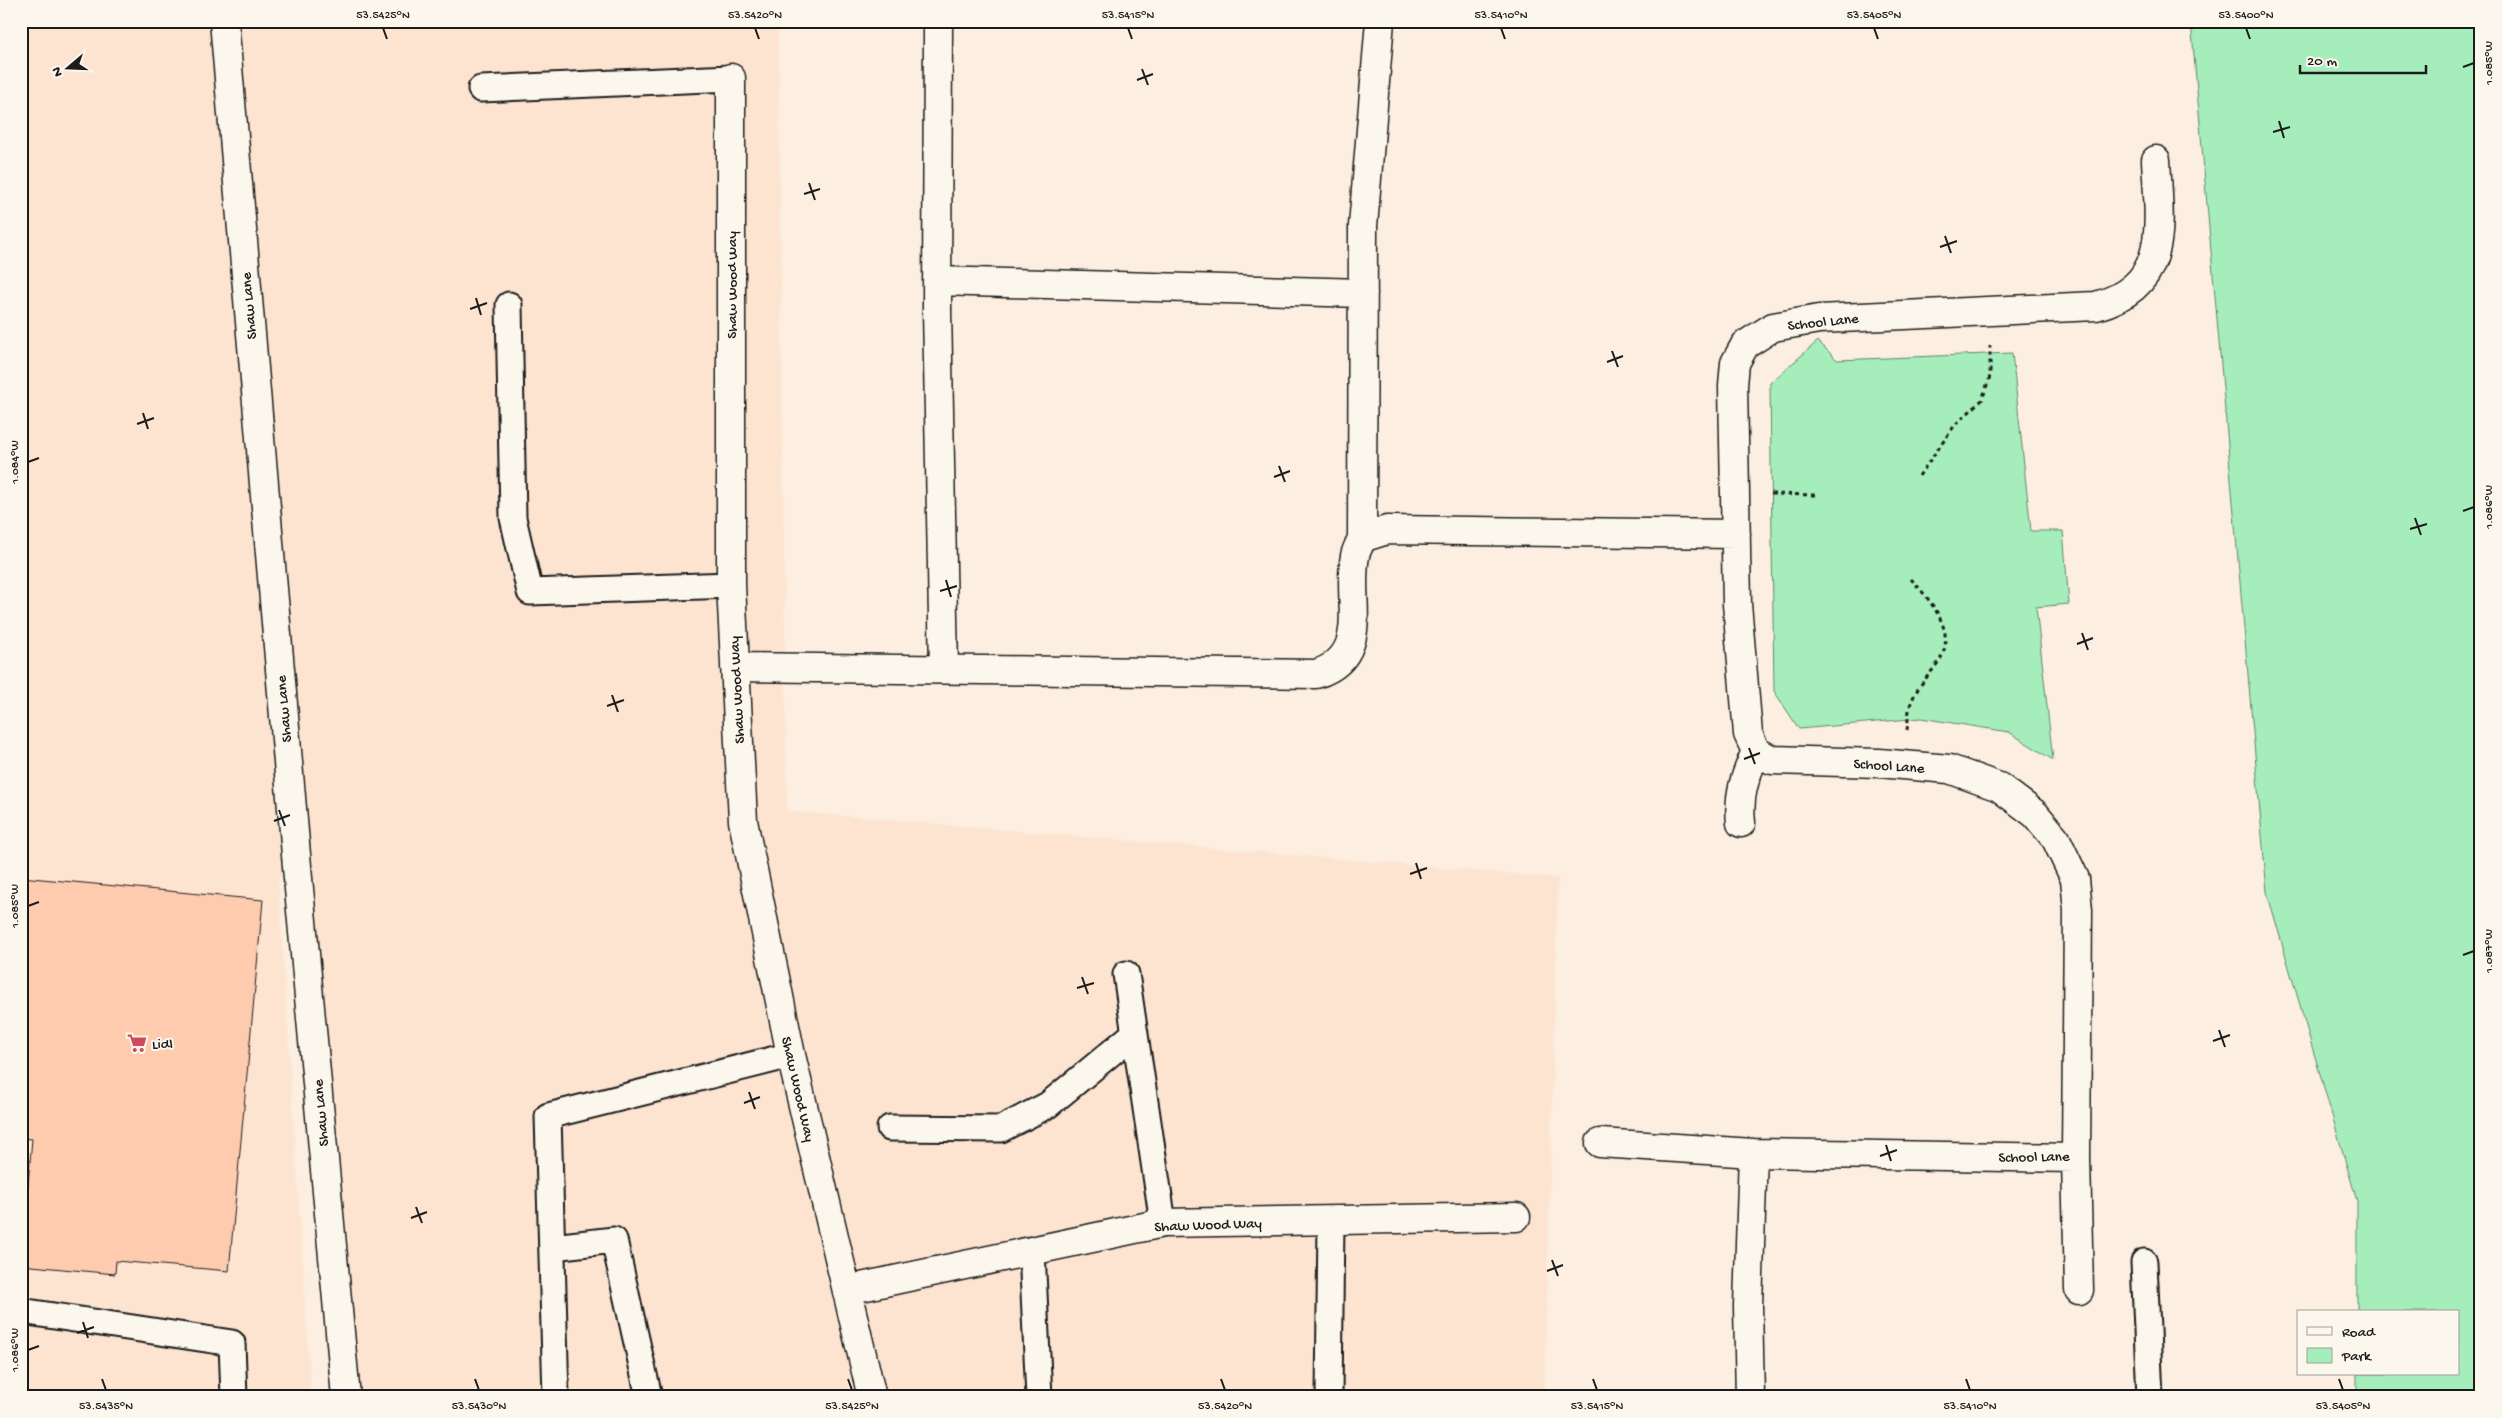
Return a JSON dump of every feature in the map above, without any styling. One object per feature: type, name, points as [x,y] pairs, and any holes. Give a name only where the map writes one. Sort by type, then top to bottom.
[{"type":"street","name":"Shaw Lane","points":[[224,21],[298,878],[346,1397]]},
{"type":"street","points":[[938,21],[937,281],[944,669]]},
{"type":"street","points":[[735,667],[1316,674],[1332,669],[1343,659],[1349,648],[1352,633],[1355,556],[1362,538],[1363,226],[1380,21]]},
{"type":"street","name":"Shaw Wood Way","points":[[731,78],[731,586],[743,820],[791,1054],[872,1397]]},
{"type":"street","name":"School Lane","points":[[1600,1143],[1754,1153],[2076,1158],[2078,910],[2075,879],[2056,839],[2035,814],[1999,786],[1949,769],[1904,765],[1772,760],[1756,751],[1748,734],[1737,604],[1733,385],[1735,364],[1745,344],[1773,327],[1819,319],[2096,306],[2114,301],[2130,292],[2142,280],[2151,266],[2157,250],[2156,160]]},
{"type":"street","points":[[937,281],[1363,293]]},
{"type":"street","points":[[1362,538],[1387,530],[1736,534]]},
{"type":"street","points":[[1740,823],[1739,801],[1745,778],[1756,751]]},
{"type":"street","points":[[1750,1397],[1748,1306],[1754,1153]]},
{"type":"street","points":[[2076,1158],[2080,1290]]},
{"type":"street","name":"Shaw Wood Way","points":[[846,1290],[1163,1223],[1516,1218]]},
{"type":"lane","points":[[481,89],[731,78]]},
{"type":"lane","points":[[509,305],[513,518],[530,592],[731,586]]},
{"type":"lane","points":[[1126,974],[1163,1223]]},
{"type":"lane","points":[[890,1128],[1001,1129],[1048,1105],[1135,1033]]},
{"type":"lane","points":[[556,1397],[548,1116],[791,1054]]},
{"type":"lane","points":[[1329,1397],[1331,1221]]},
{"type":"lane","points":[[553,1247],[614,1240],[649,1397]]},
{"type":"lane","points":[[1032,1251],[1039,1397]]},
{"type":"lane","points":[[2144,1262],[2150,1397]]},
{"type":"lane","points":[[21,1311],[232,1342],[234,1397]]},
{"type":"path","points":[[1919,476],[1956,425],[1982,400],[1990,376],[1988,310]]},
{"type":"path","points":[[1734,494],[1815,495]]},
{"type":"path","points":[[1904,765],[1909,707],[1920,684],[1939,662],[1945,645],[1942,619],[1932,601],[1912,579]]},
{"type":"shaded area","points":[[21,21],[778,21],[787,811],[1558,878],[1544,1397],[346,1397],[297,878],[278,877],[311,1397],[21,1397]]},
{"type":"green space","points":[[2191,21],[2481,21],[2481,1397],[2357,1397],[2357,1376],[2460,1376],[2460,1310],[2357,1310],[2357,1201],[2267,892]]},
{"type":"green space","points":[[1818,341],[1837,360],[2012,353],[2031,531],[2063,531],[2069,604],[2036,607],[2053,760],[2009,732],[1921,718],[1799,729],[1774,691],[1770,383]]},
{"type":"building","name":"Lidl","points":[[21,877],[263,900],[229,1271],[116,1261],[115,1274],[21,1265],[32,1139],[21,1138],[21,1076],[27,1010],[21,1009]]},
{"type":"place","name":"Lidl","points":[[137,1043]]}]
